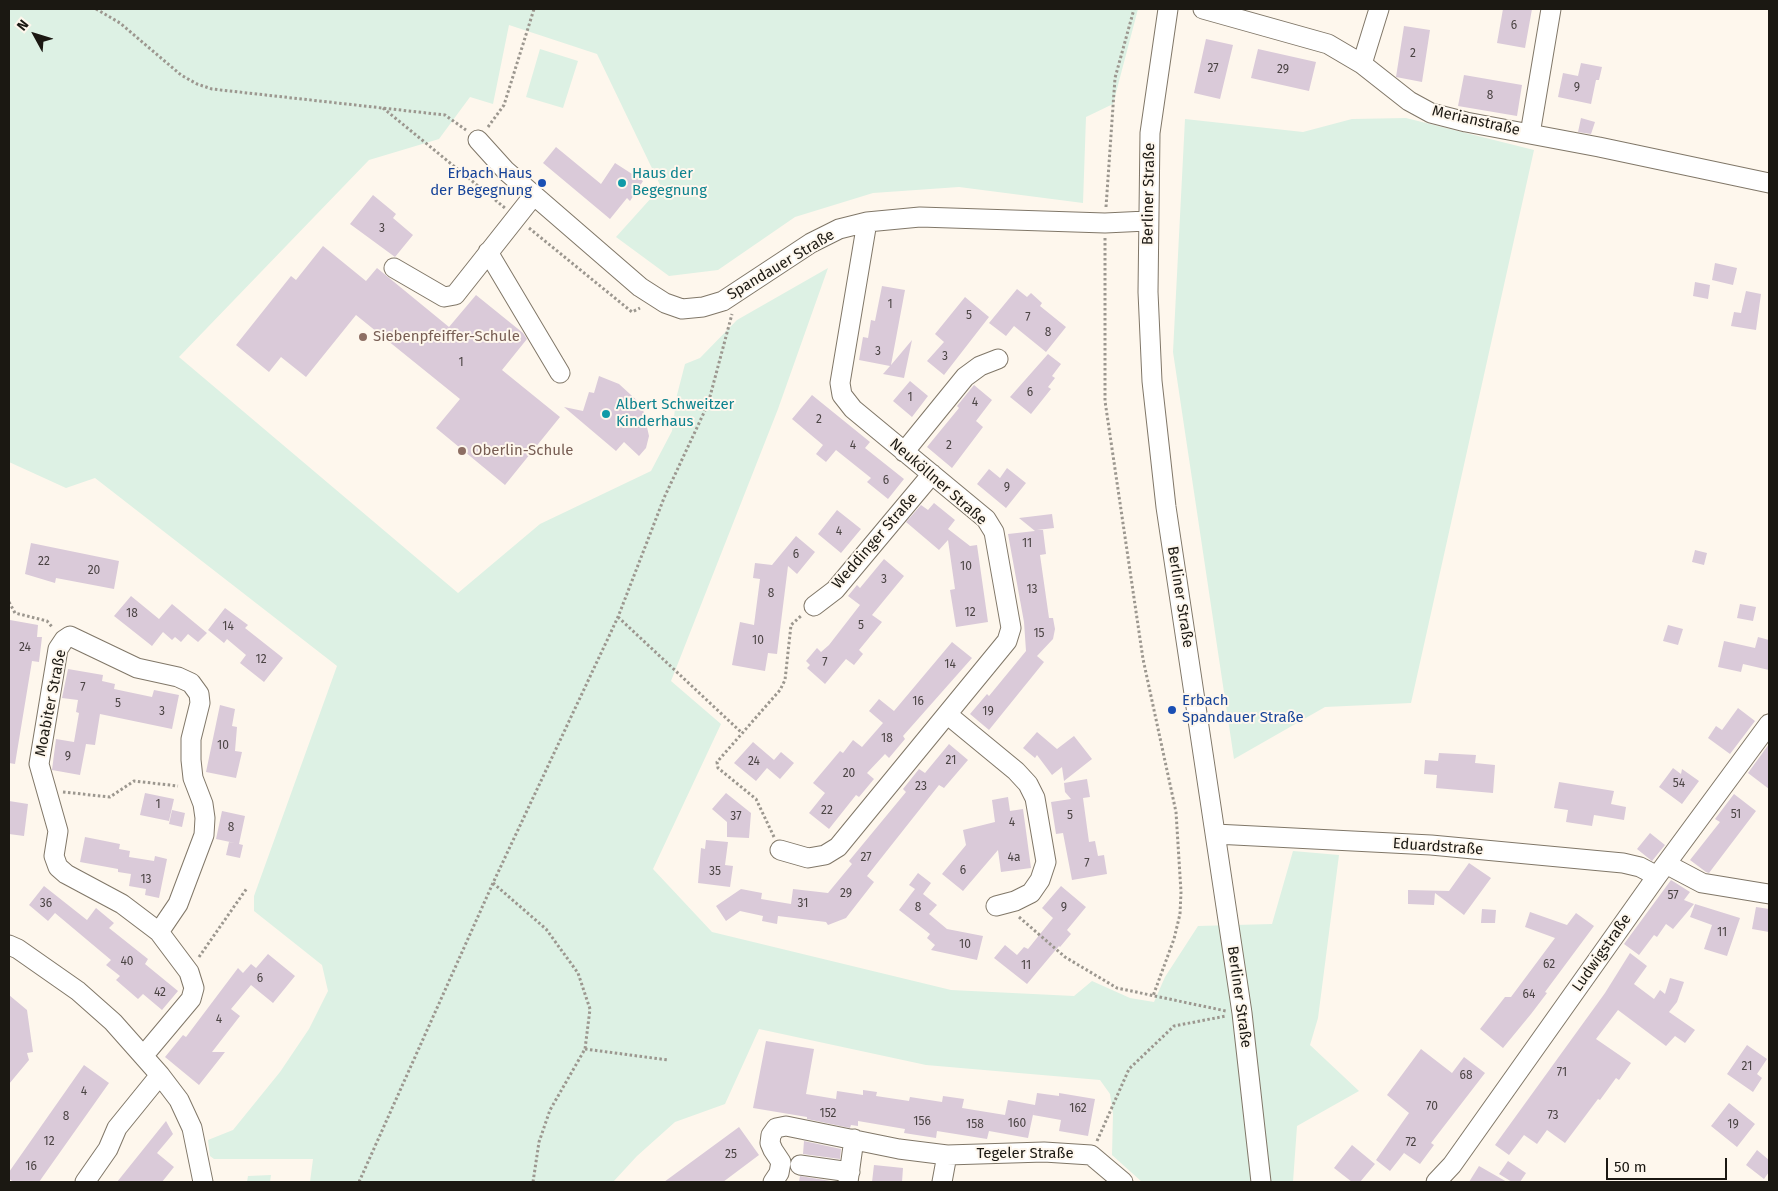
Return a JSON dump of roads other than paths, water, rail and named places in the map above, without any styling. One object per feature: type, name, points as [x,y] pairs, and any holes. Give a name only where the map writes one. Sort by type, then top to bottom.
[{"type":"street","name":"Berliner Straße","points":[[1168,9],[1150,133],[1147,221],[1152,382],[1166,507],[1242,1013],[1261,1182]]},
{"type":"street","name":"Merianstraße","points":[[1203,9],[1328,44],[1362,64],[1409,101],[1432,113],[1466,122],[1769,183]]},
{"type":"street","points":[[1362,64],[1379,9]]},
{"type":"street","points":[[1530,134],[1551,9]]},
{"type":"street","name":"Spandauer Straße","points":[[478,140],[506,172],[640,287],[665,303],[682,309],[703,307],[723,301],[811,243],[839,230],[868,222],[920,217],[1105,232],[1147,221]]},
{"type":"street","points":[[394,268],[444,298],[455,294],[534,195]]},
{"type":"street","name":"Neuköllner Straße","points":[[780,850],[808,858],[826,855],[838,847],[1008,641],[1011,628],[994,532],[986,519],[853,409],[842,396],[840,383],[868,222]]},
{"type":"street","points":[[488,252],[560,373]]},
{"type":"street","points":[[904,452],[965,377],[980,366],[998,359]]},
{"type":"street","name":"Weddinger Straße","points":[[814,606],[834,590],[932,474]]},
{"type":"street","name":"Moabiter Straße","points":[[144,1055],[190,999],[194,988],[189,972],[159,932],[122,904],[66,874],[58,867],[54,856],[58,831],[39,764],[58,649],[64,640],[70,636],[78,638],[138,668],[178,677],[191,683],[199,694],[200,703],[191,740],[190,760],[205,818],[204,835],[178,904],[159,932]]},
{"type":"street","points":[[948,715],[1016,771],[1028,784],[1035,798],[1046,862],[1040,880],[1031,893],[1000,905]]},
{"type":"street","name":"Ludwigstraße","points":[[1436,1182],[1452,1165],[1661,870],[1769,724]]},
{"type":"street","name":"Eduardstraße","points":[[1215,834],[1431,845],[1623,863],[1661,870],[1702,883],[1769,894]]},
{"type":"street","points":[[9,945],[18,948],[78,990],[113,1022],[144,1055],[179,1100],[192,1128],[203,1182]]},
{"type":"street","points":[[85,1182],[108,1149],[117,1128],[160,1075]]},
{"type":"street","name":"Tegeler Straße","points":[[773,1182],[779,1173],[781,1162],[770,1143],[771,1135],[776,1128],[786,1126],[899,1148],[947,1154],[1044,1152],[1091,1155],[1123,1182]]},
{"type":"street","points":[[800,1165],[849,1177],[854,1139]]},
{"type":"street","points":[[942,1182],[947,1154]]},
{"type":"place","name":"Erbach Haus der Begegnung","points":[[542,183]]},
{"type":"place","name":"Haus der Begegnung","points":[[622,183]]},
{"type":"place","name":"Siebenpfeiffer-Schule","points":[[363,337]]},
{"type":"place","name":"Albert Schweitzer Kinderhaus","points":[[606,414]]},
{"type":"place","name":"Oberlin-Schule","points":[[462,451]]},
{"type":"place","name":"Erbach Spandauer Straße","points":[[1172,710]]}]
